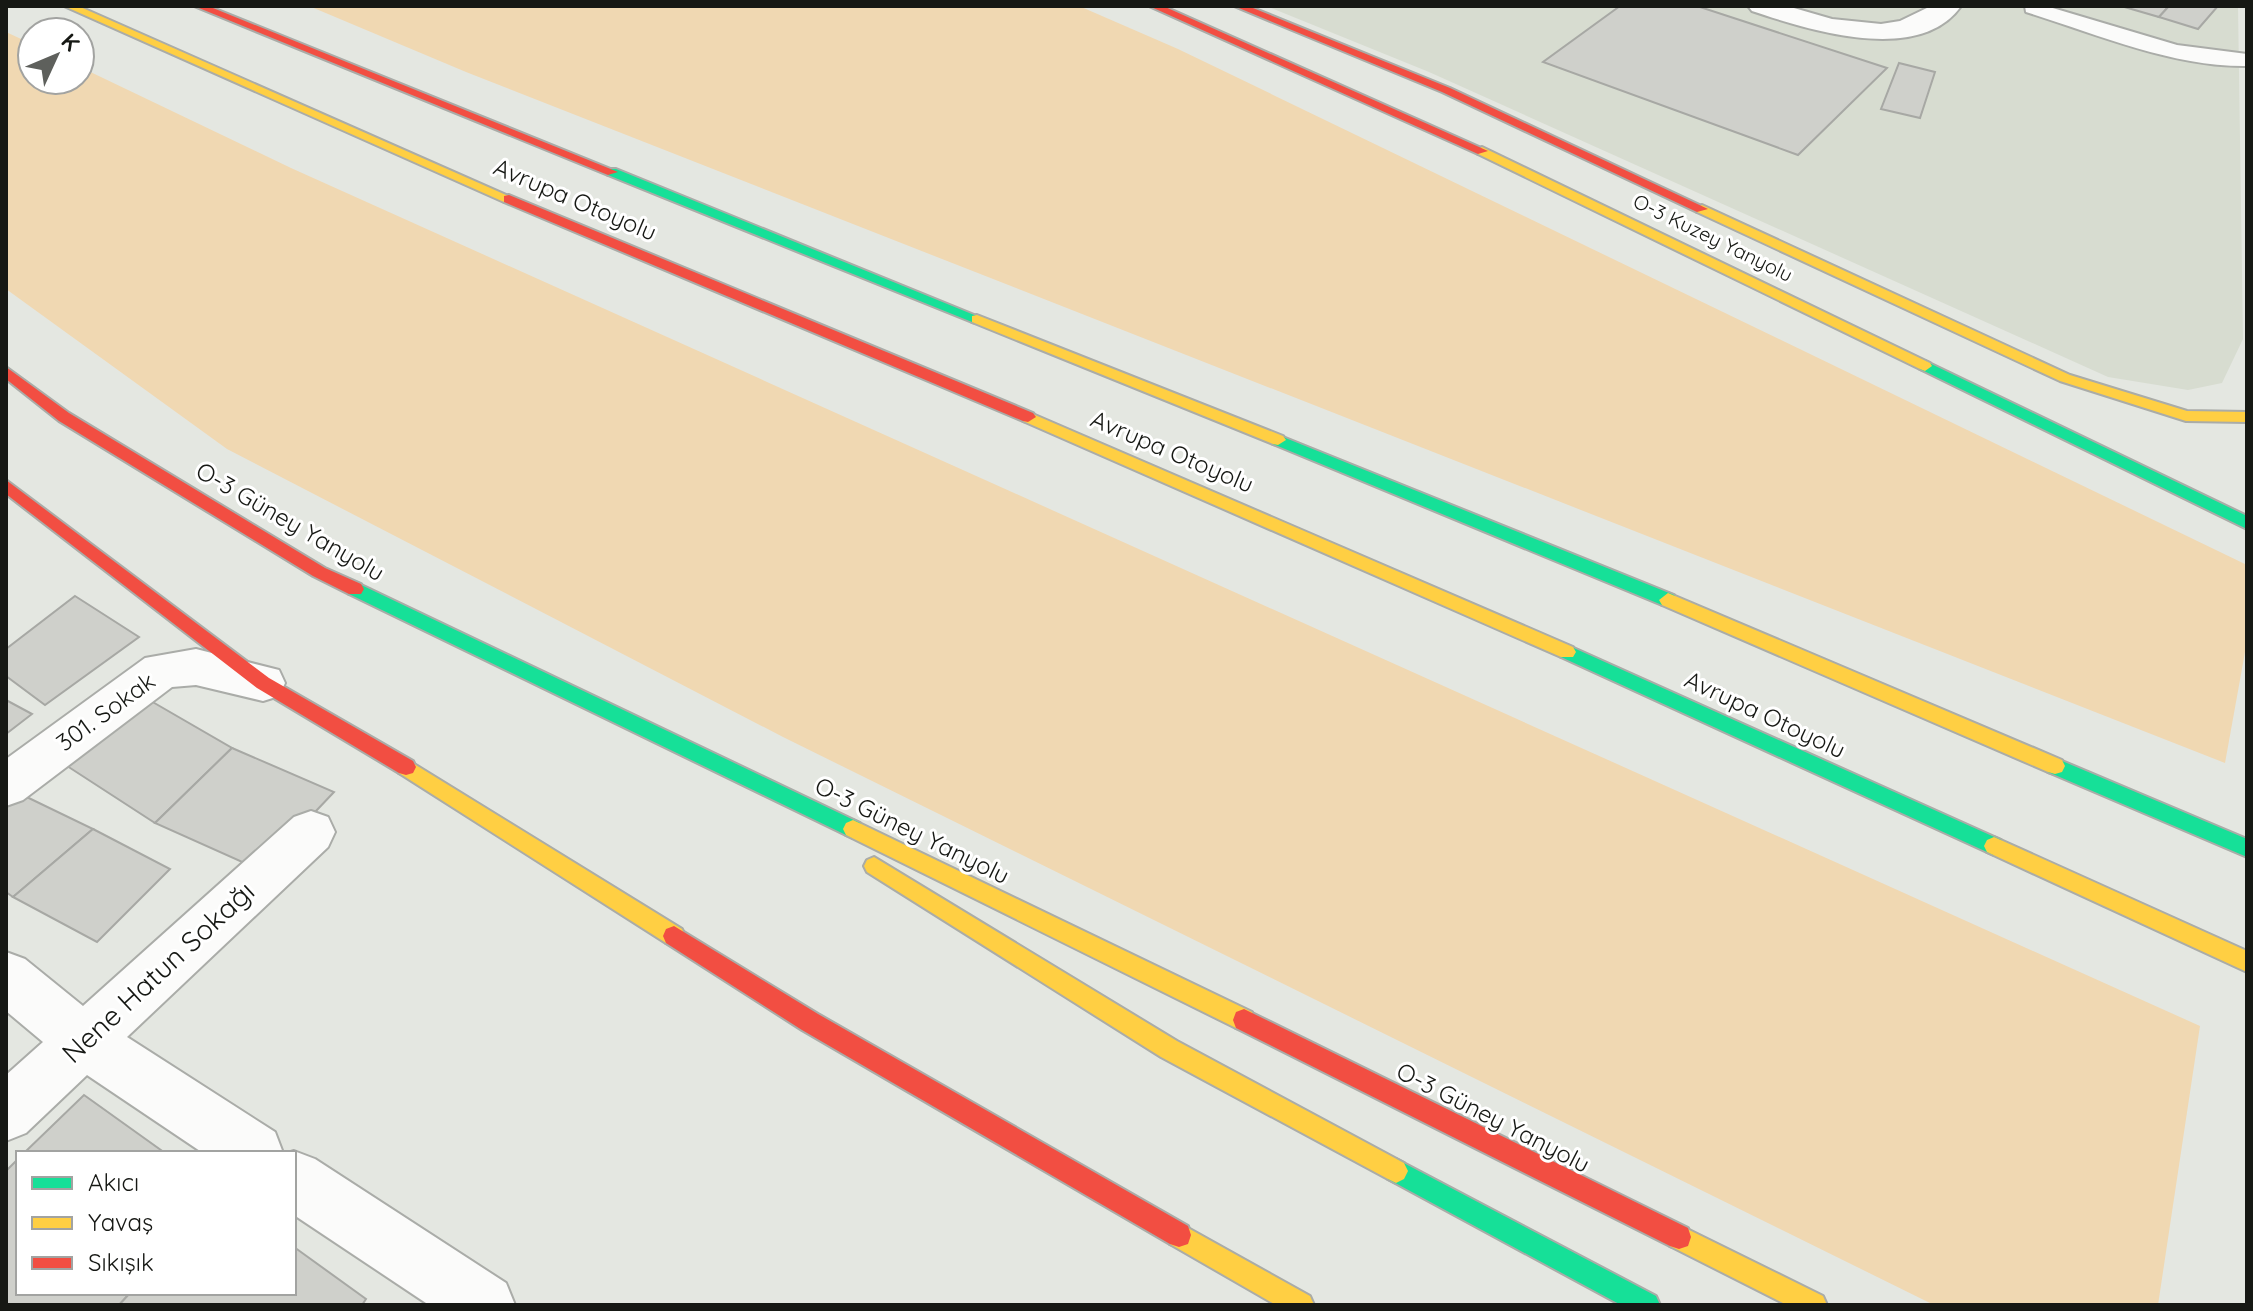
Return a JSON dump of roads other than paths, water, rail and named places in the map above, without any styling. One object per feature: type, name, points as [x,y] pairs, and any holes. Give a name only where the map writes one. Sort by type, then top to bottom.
[{"type":"main road","name":"Avrupa Otoyolu","points":[[69,6],[327,122],[1227,501],[1683,704],[2247,962]]},
{"type":"main road","name":"Avrupa Otoyolu","points":[[199,6],[1503,530],[2247,848]]},
{"type":"main road","name":"O-3 Kuzey Yanyolu","points":[[1154,6],[1417,119],[2247,523]]},
{"type":"main road","points":[[1239,6],[1446,90],[2065,378],[2186,416],[2247,417]]},
{"type":"main road","name":"O-3 Güney Yanyolu","points":[[6,372],[64,417],[319,572],[1062,929],[1814,1305]]},
{"type":"main road","points":[[6,486],[263,683],[383,752],[810,1022],[1301,1305]]},
{"type":"main road","points":[[679,745],[838,843]]},
{"type":"main road","points":[[864,860],[1169,1049],[1647,1305]]},
{"type":"street","points":[[1761,6],[1829,28],[1869,33],[1907,27],[1935,17],[1948,6]]},
{"type":"street","name":"301. Sokak","points":[[6,786],[161,671],[196,667],[263,683]]},
{"type":"street","name":"Nene Hatun Sokağı","points":[[6,1113],[311,832]]},
{"type":"street","points":[[6,977],[83,1040],[251,1151]]},
{"type":"street","points":[[296,1181],[484,1305]]},
{"type":"lane","points":[[2033,8],[2172,49],[2229,61],[2247,60]]}]
